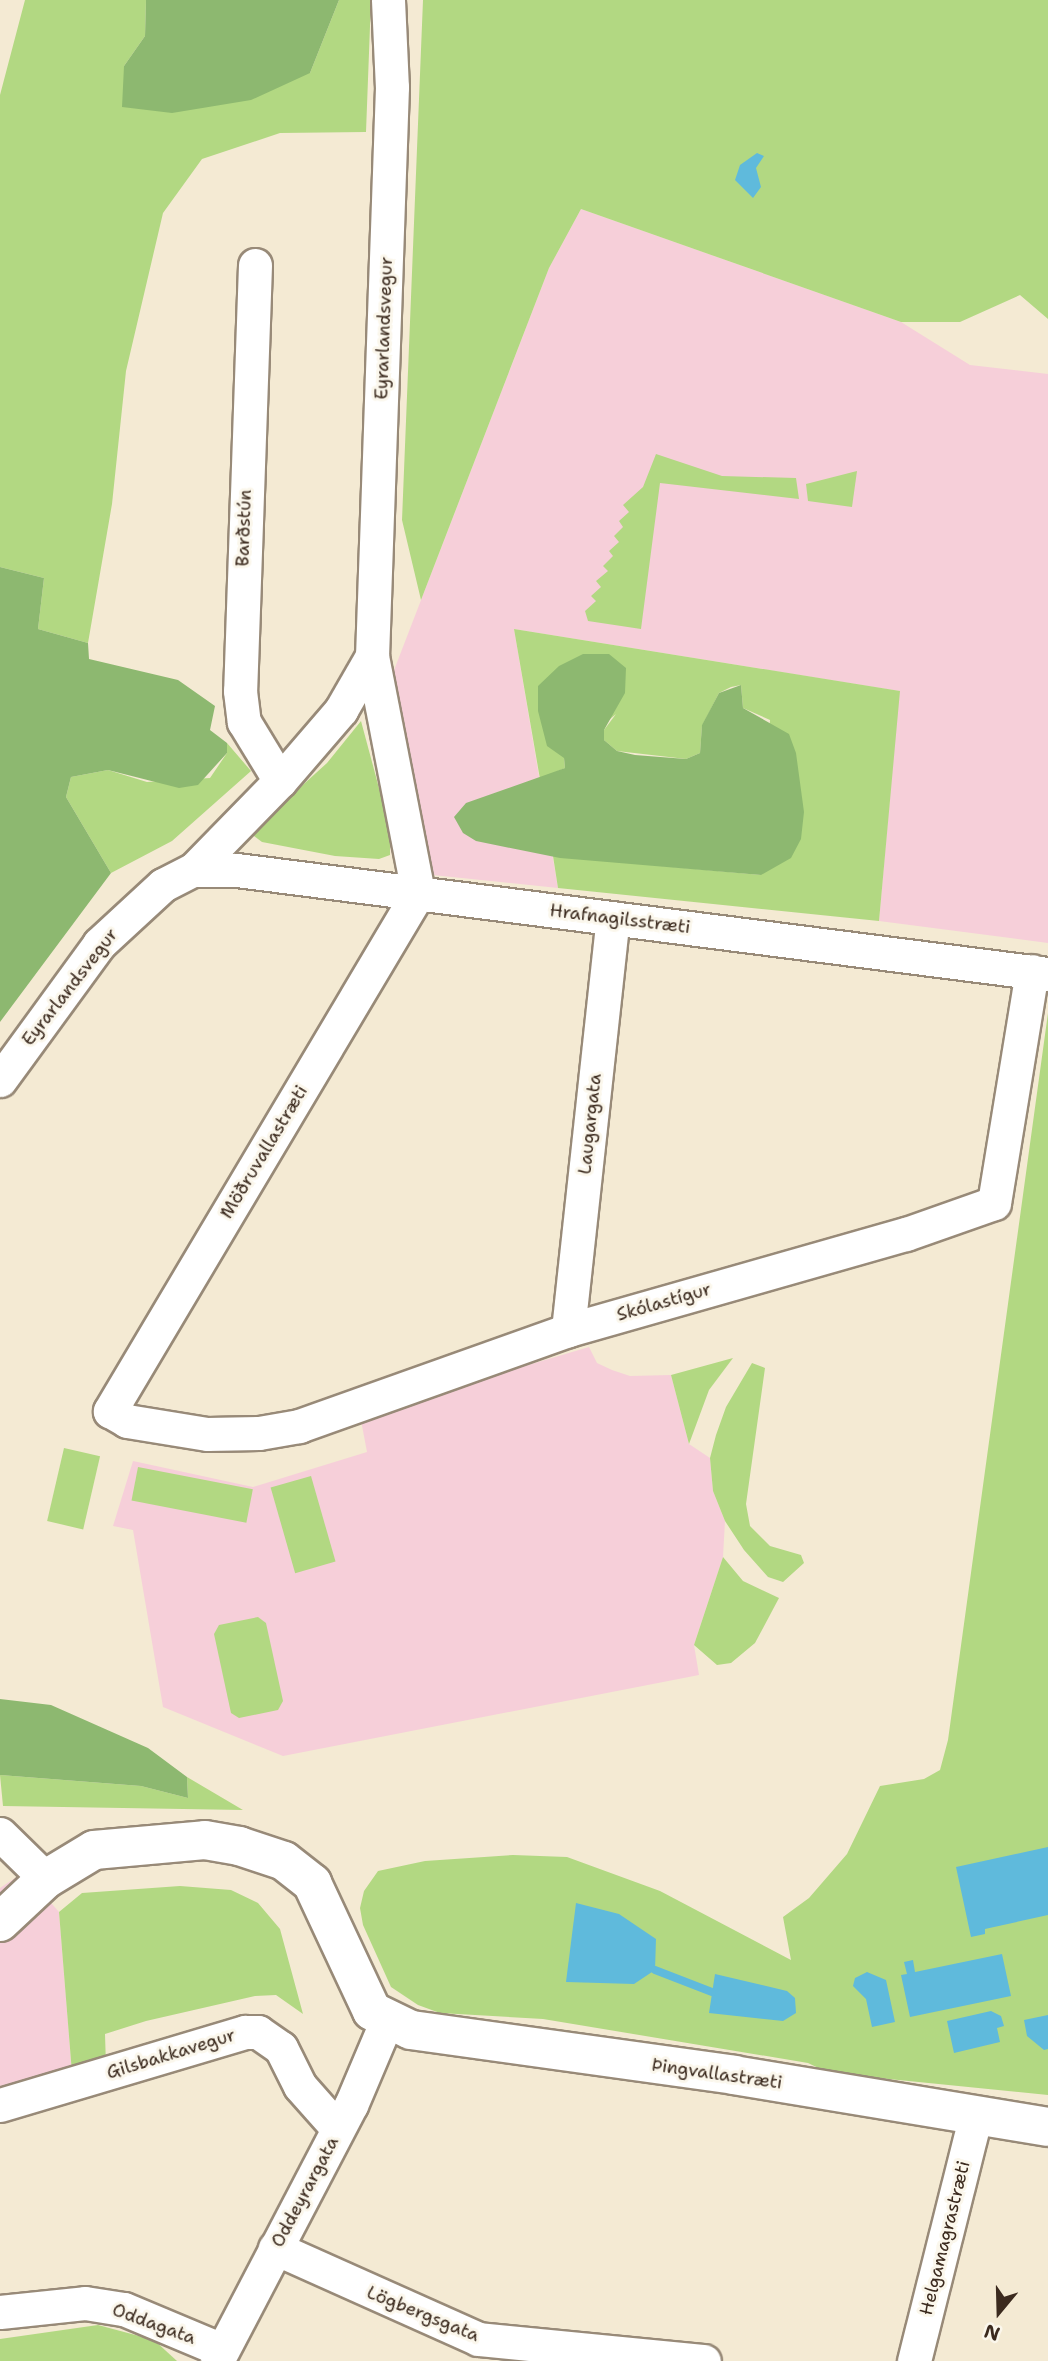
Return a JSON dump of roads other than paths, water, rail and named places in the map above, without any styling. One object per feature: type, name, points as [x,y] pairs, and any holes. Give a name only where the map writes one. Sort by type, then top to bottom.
[{"type":"main road","points":[[0,1922],[46,1879],[94,1850],[118,1845],[205,1840],[284,1861],[312,1883],[333,1918],[358,1985],[372,2011],[387,2020]]},
{"type":"main road","name":"Þingvallastræti","points":[[387,2020],[411,2030],[458,2039],[734,2075],[1048,2127]]},
{"type":"street","name":"Eyrarlandsvegur","points":[[388,0],[391,87],[372,656],[418,893]]},
{"type":"street","name":"Barðstún","points":[[255,264],[240,691],[244,722],[280,781]]},
{"type":"street","name":"Eyrarlandsvegur","points":[[0,1080],[106,936],[163,885],[192,870],[280,781],[341,710],[372,656]]},
{"type":"street","name":"Hrafnagilsstræti","points":[[192,870],[237,870],[1040,973]]},
{"type":"street","name":"Möðruvallastræti","points":[[110,1411],[418,893]]},
{"type":"street","name":"Laugargata","points":[[568,1330],[613,918]]},
{"type":"street","name":"Skólastígur","points":[[110,1411],[127,1421],[206,1434],[259,1433],[299,1426],[568,1330],[906,1234],[994,1203],[1040,973]]},
{"type":"street","points":[[0,1834],[46,1879]]},
{"type":"street","name":"Oddeyrargata","points":[[220,2355],[338,2129],[387,2020]]},
{"type":"street","name":"Gilsbakkavegur","points":[[0,2105],[245,2032],[258,2032],[281,2048],[300,2086],[338,2129]]},
{"type":"street","name":"Helgamagrastræti","points":[[914,2361],[976,2115]]},
{"type":"street","name":"Lögbergsgata","points":[[275,2248],[475,2350],[696,2361]]},
{"type":"street","name":"Oddagata","points":[[0,2312],[85,2302],[124,2309],[220,2355]]},
{"type":"water","points":[[757,153],[764,156],[756,168],[761,187],[753,198],[735,180],[740,165]]},
{"type":"water","points":[[1048,1847],[1048,1915],[985,1929],[985,1934],[971,1937],[956,1867]]},
{"type":"water","points":[[576,1903],[619,1914],[656,1939],[655,1970],[634,1984],[566,1982]]},
{"type":"water","points":[[1002,1954],[1011,1996],[910,2017],[901,1975],[907,1974],[904,1962],[913,1960],[915,1972]]},
{"type":"water","points":[[867,1972],[886,1980],[895,2022],[872,2027],[866,1999],[853,1986],[855,1978]]},
{"type":"water","points":[[715,1974],[787,1991],[795,1998],[796,2013],[783,2021],[709,2013]]},
{"type":"water","points":[[991,2011],[1001,2016],[1004,2026],[997,2028],[1000,2042],[954,2053],[947,2021]]},
{"type":"water","points":[[1048,2015],[1048,2049],[1044,2050],[1027,2036],[1024,2020]]},
{"type":"waterway","points":[[655,1970],[712,1992]]}]
